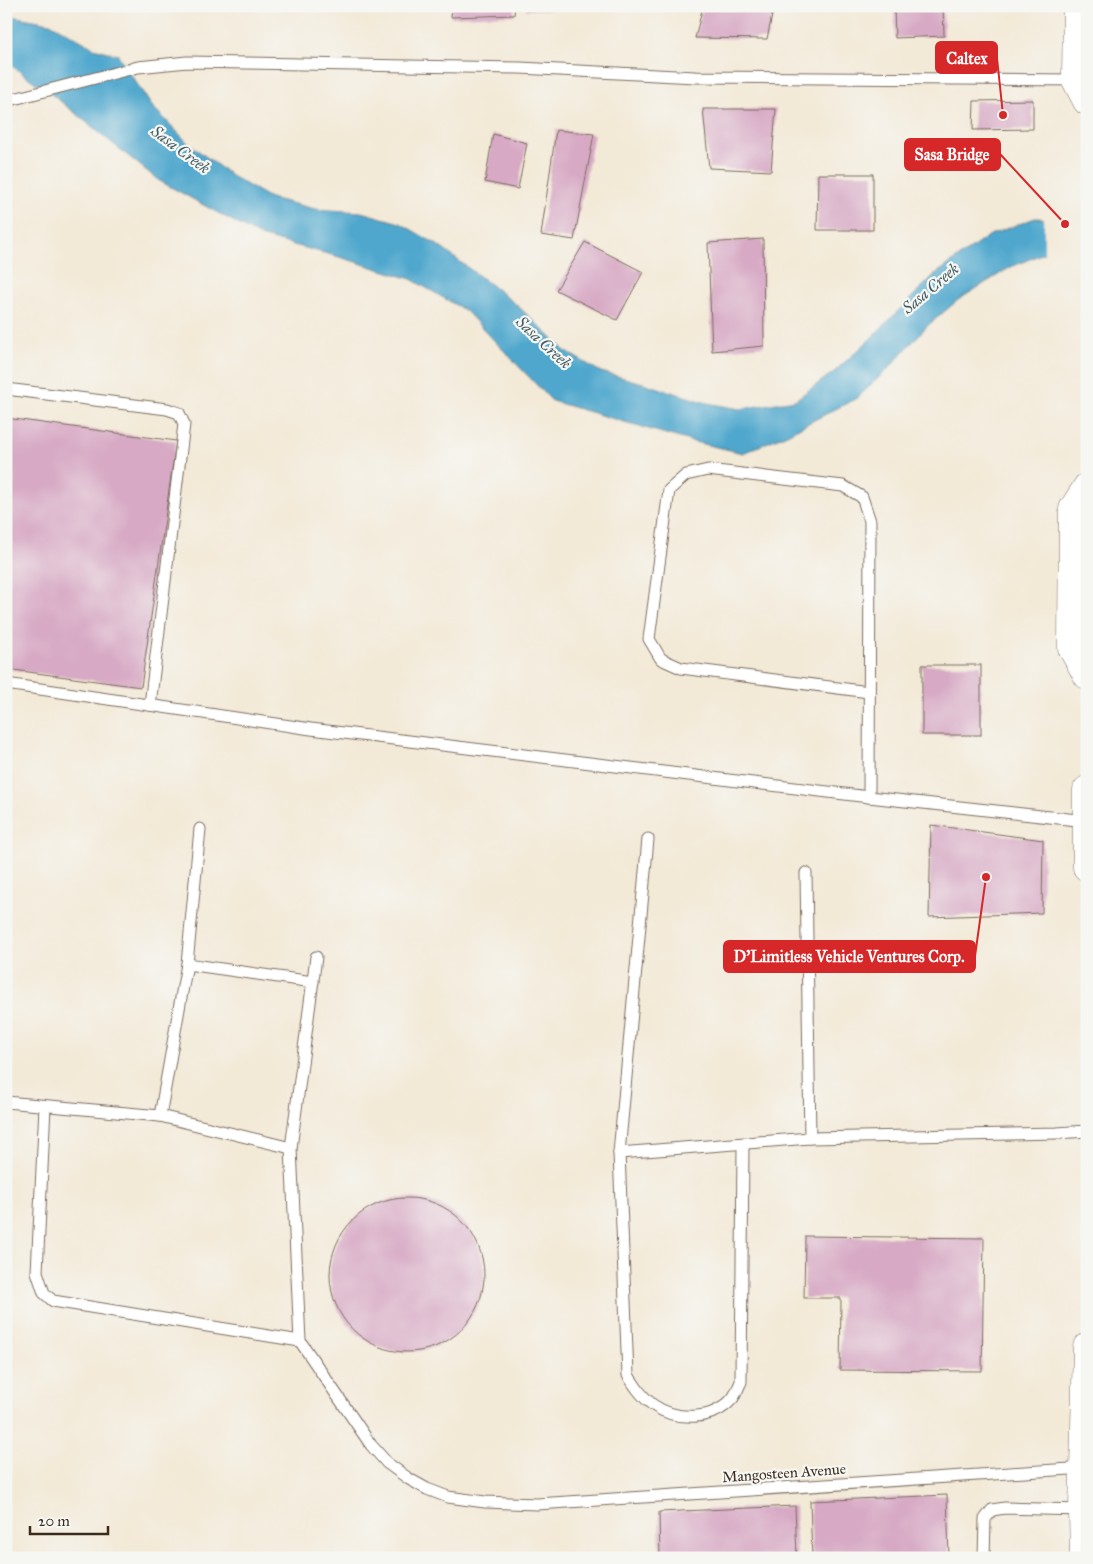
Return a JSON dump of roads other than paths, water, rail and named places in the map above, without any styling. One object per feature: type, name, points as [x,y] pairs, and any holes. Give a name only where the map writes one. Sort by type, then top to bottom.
[{"type":"main road","points":[[1077,6],[1083,87]]},
{"type":"main road","points":[[1082,502],[1072,648],[1087,675]]},
{"type":"main road","points":[[1087,790],[1087,867]]},
{"type":"main road","points":[[1084,1558],[1083,1510],[1087,1347]]},
{"type":"lane","points":[[10,100],[138,67],[187,62],[520,68],[695,77],[1083,87]]},
{"type":"lane","points":[[6,389],[167,409],[179,413],[184,424],[150,706]]},
{"type":"lane","points":[[869,692],[681,668],[661,659],[649,639],[669,490],[686,475],[708,470],[843,486],[862,497],[870,521],[870,797]]},
{"type":"lane","points":[[6,684],[311,730],[1086,822]]},
{"type":"lane","points":[[160,1116],[187,964],[200,830]]},
{"type":"lane","points":[[648,838],[619,1154],[628,1375],[638,1391],[653,1405],[672,1414],[697,1417],[715,1412],[732,1399],[741,1382],[743,1144]]},
{"type":"lane","points":[[806,873],[810,1138]]},
{"type":"lane","points":[[45,1106],[37,1272],[44,1294],[53,1300],[300,1341],[291,1148],[316,957]]},
{"type":"lane","points":[[187,964],[313,982]]},
{"type":"lane","points":[[6,1102],[160,1116],[291,1148]]},
{"type":"lane","points":[[619,1154],[810,1138],[1057,1133],[1087,1130]]},
{"type":"lane","name":"Mangosteen Avenue","points":[[300,1341],[371,1445],[387,1463],[427,1489],[448,1496],[485,1502],[537,1504],[1085,1468]]},
{"type":"lane","points":[[984,1558],[985,1519],[992,1510],[1004,1508],[1083,1510]]},
{"type":"water","name":"Sasa Creek","points":[[6,15],[50,23],[94,48],[118,55],[151,105],[188,143],[233,177],[270,198],[315,209],[361,212],[400,223],[436,244],[490,284],[518,306],[565,351],[601,372],[707,403],[740,409],[795,400],[834,372],[934,275],[990,235],[1035,218],[1087,221],[1046,252],[1011,267],[958,300],[926,327],[889,368],[857,398],[787,434],[743,453],[690,441],[552,401],[466,311],[411,279],[343,258],[260,236],[158,180],[54,96],[12,66],[6,66]]},
{"type":"place","name":"Caltex","points":[[1003,115]]},
{"type":"place","name":"Sasa Bridge","points":[[1065,224]]},
{"type":"place","name":"D'Limitless Vehicle Ventures Corp.","points":[[986,877]]}]
